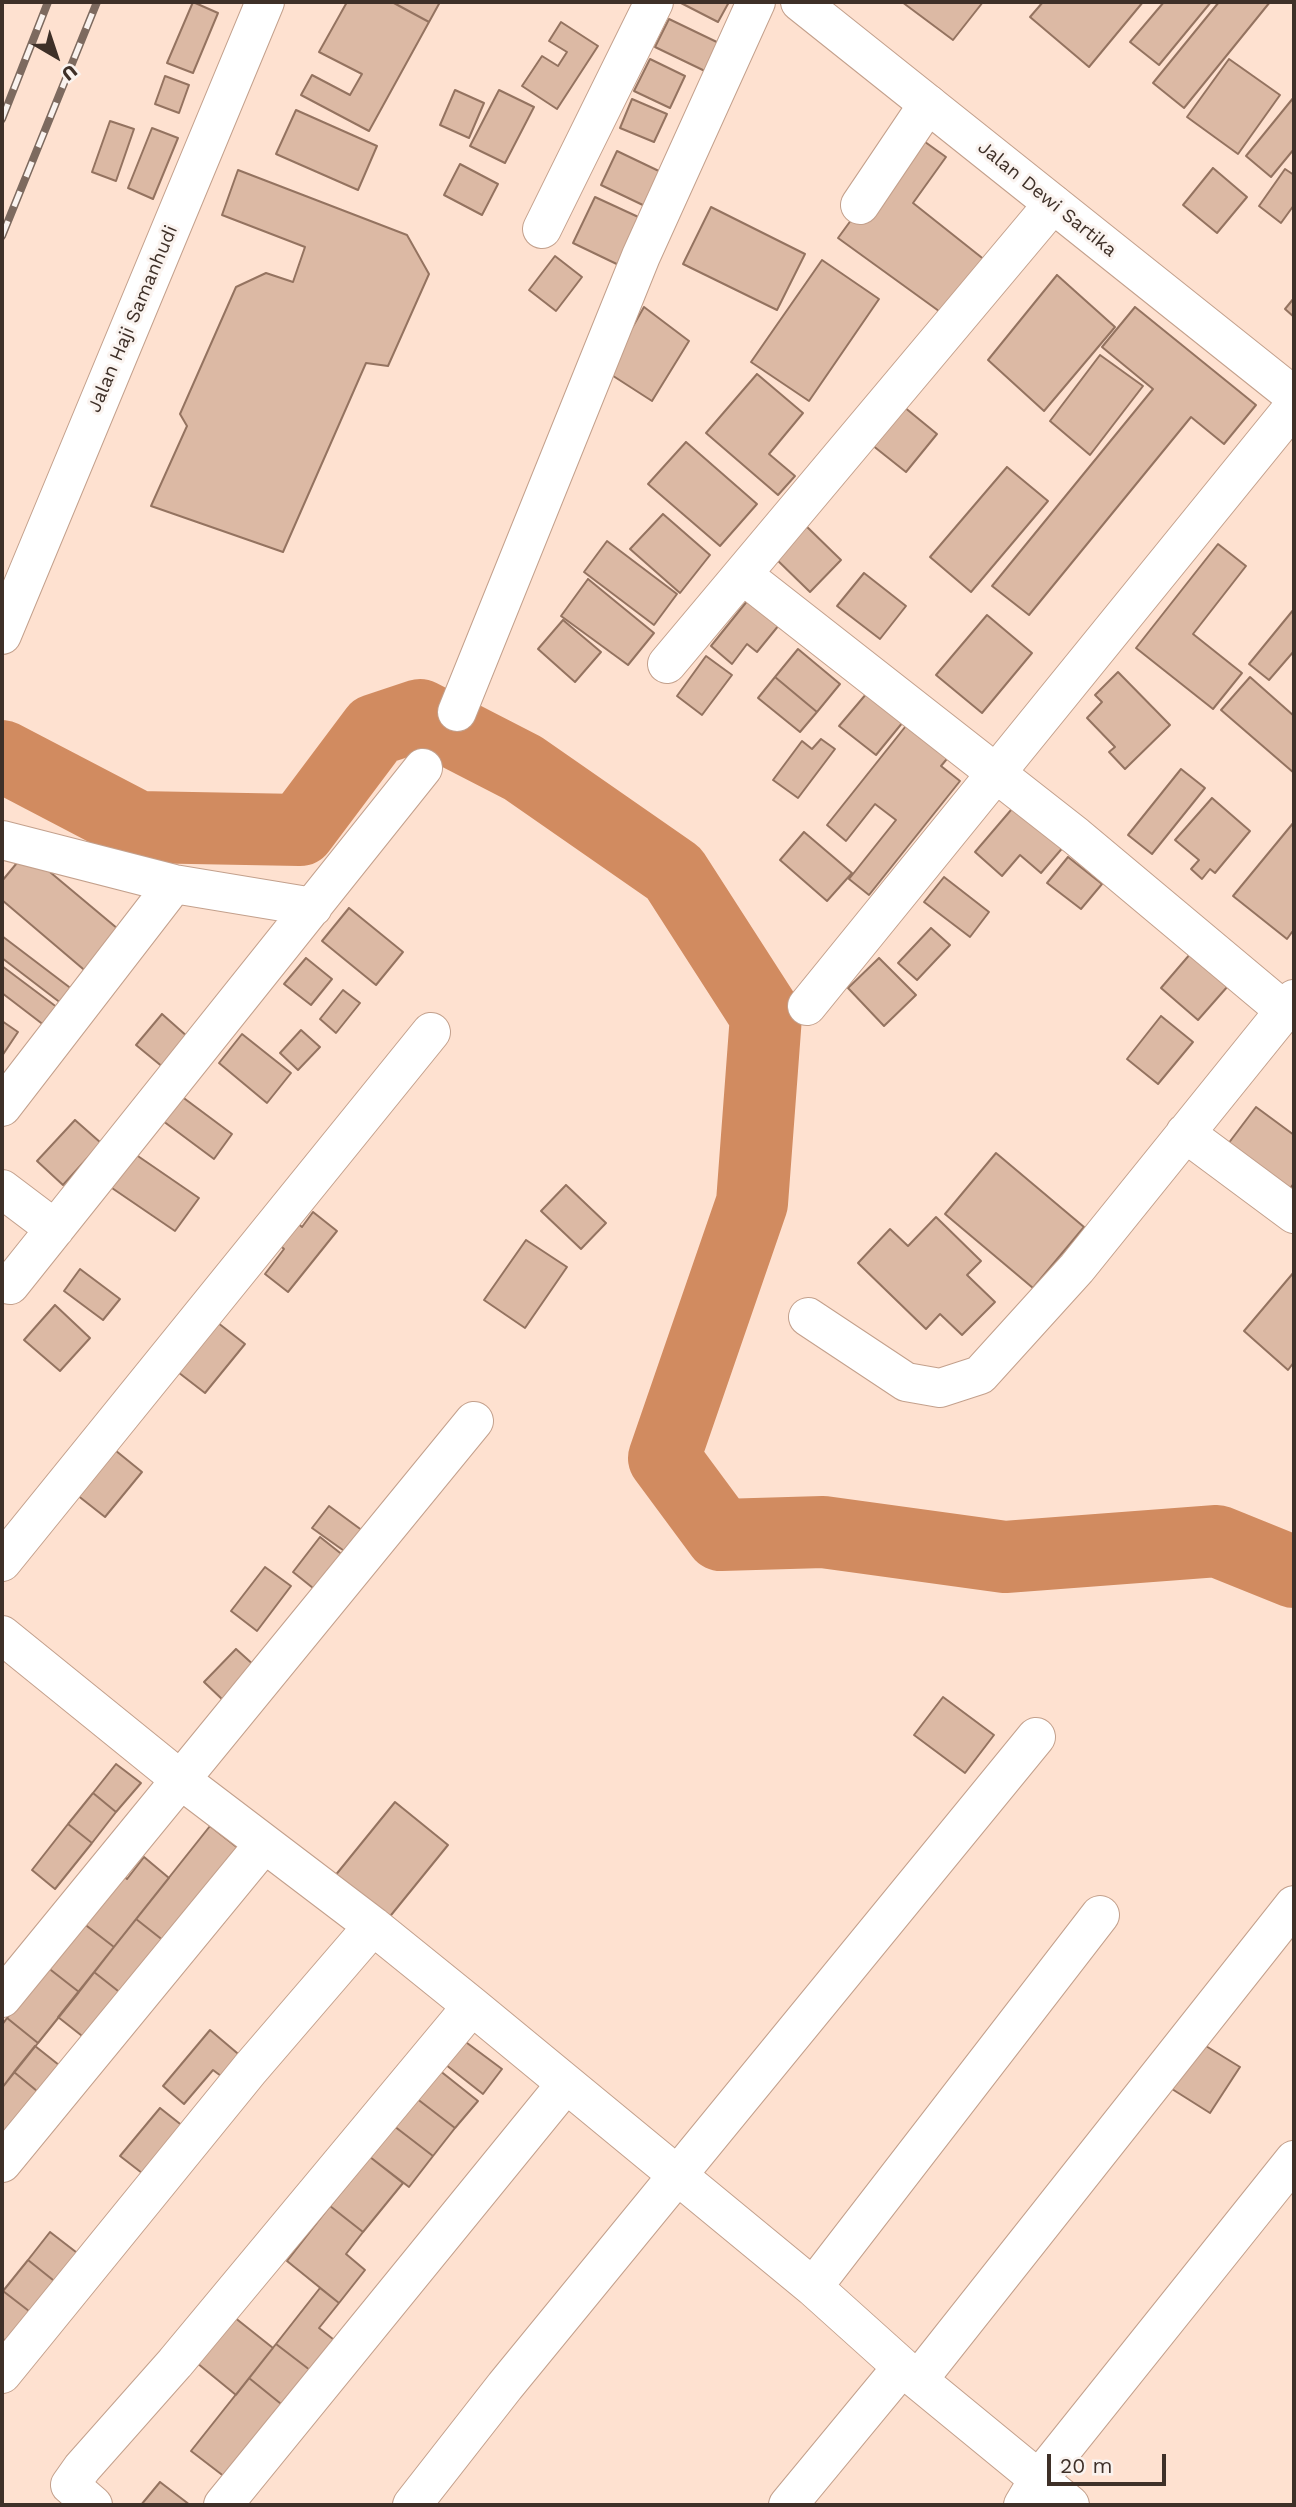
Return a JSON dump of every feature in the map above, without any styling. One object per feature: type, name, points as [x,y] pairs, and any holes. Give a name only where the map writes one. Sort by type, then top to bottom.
[{"type":"street","name":"Jalan Haji Samanhudi","points":[[2,635],[265,2]]},
{"type":"street","points":[[542,229],[654,2]]},
{"type":"street","points":[[457,712],[641,256],[756,2]]},
{"type":"street","name":"Jalan Dewi Sartika","points":[[800,2],[1294,396]]},
{"type":"street","points":[[860,205],[928,104]]},
{"type":"street","points":[[667,664],[1053,204]]},
{"type":"street","points":[[807,1006],[998,774],[1294,405]]},
{"type":"street","points":[[743,575],[1290,1005],[1077,1268],[980,1375],[940,1388],[906,1382],[808,1317]]},
{"type":"street","points":[[10,1285],[423,768]]},
{"type":"street","points":[[2,840],[174,884],[313,907]]},
{"type":"street","points":[[2,1107],[174,884]]},
{"type":"street","points":[[2,1562],[431,1032]]},
{"type":"street","points":[[1185,1133],[1294,1214]]},
{"type":"street","points":[[2,1189],[55,1228]]},
{"type":"street","points":[[2,1998],[474,1421]]},
{"type":"street","points":[[2,1635],[181,1780],[373,1926],[813,2287],[910,2374],[1030,2493],[1070,2505]]},
{"type":"street","points":[[412,2505],[505,2386],[1036,1737]]},
{"type":"street","points":[[2,2164],[264,1843]]},
{"type":"street","points":[[788,2505],[910,2374],[1294,1906]]},
{"type":"street","points":[[813,2287],[1100,1915]]},
{"type":"street","points":[[2,2374],[250,2069],[373,1926]]},
{"type":"street","points":[[72,2498],[472,2006]]},
{"type":"street","points":[[223,2505],[565,2085]]},
{"type":"street","points":[[1030,2493],[1294,2160]]},
{"type":"building","points":[[193,2],[218,13],[193,73],[167,63]]},
{"type":"building","points":[[347,2],[392,2],[429,22],[369,131],[301,95],[312,75],[350,95],[362,74],[319,52]]},
{"type":"building","points":[[392,2],[440,2],[429,22]]},
{"type":"building","points":[[679,2],[729,2],[718,22]]},
{"type":"building","points":[[902,2],[983,2],[953,40]]},
{"type":"building","points":[[1043,2],[1143,2],[1089,67],[1030,17]]},
{"type":"building","points":[[1164,2],[1211,2],[1159,65],[1130,42]]},
{"type":"building","points":[[1219,2],[1270,2],[1184,108],[1153,83]]},
{"type":"building","points":[[669,19],[723,45],[709,73],[655,47]]},
{"type":"building","points":[[561,22],[598,46],[557,109],[522,86],[542,56],[558,66],[567,52],[549,41]]},
{"type":"building","points":[[650,59],[685,76],[670,108],[634,91]]},
{"type":"building","points":[[1229,59],[1280,95],[1238,154],[1187,117]]},
{"type":"building","points":[[165,76],[189,85],[179,113],[155,104]]},
{"type":"building","points":[[455,90],[484,103],[469,138],[440,125]]},
{"type":"building","points":[[499,90],[534,107],[505,163],[470,146]]},
{"type":"building","points":[[1294,97],[1294,149],[1271,177],[1246,156]]},
{"type":"building","points":[[632,99],[667,114],[654,142],[620,128]]},
{"type":"building","points":[[296,110],[377,146],[358,190],[276,154]]},
{"type":"building","points":[[110,121],[134,129],[116,181],[92,172]]},
{"type":"building","points":[[152,128],[178,138],[153,199],[128,188]]},
{"type":"building","points":[[914,134],[946,157],[913,203],[986,261],[943,314],[838,238]]},
{"type":"building","points":[[617,151],[663,173],[647,207],[601,185]]},
{"type":"building","points":[[460,164],[498,184],[482,215],[444,195]]},
{"type":"building","points":[[1213,168],[1247,197],[1217,233],[1183,205]]},
{"type":"building","points":[[1285,169],[1294,175],[1294,205],[1281,223],[1259,206]]},
{"type":"building","points":[[238,170],[407,235],[429,274],[388,366],[366,363],[283,552],[151,506],[187,426],[180,414],[236,287],[266,273],[293,282],[305,247],[222,215]]},
{"type":"building","points":[[595,197],[647,221],[625,268],[573,243]]},
{"type":"building","points":[[711,207],[805,254],[777,310],[683,264]]},
{"type":"building","points":[[555,256],[582,277],[556,311],[529,290]]},
{"type":"building","points":[[822,260],[879,299],[809,401],[751,362]]},
{"type":"building","points":[[1057,275],[1115,327],[1044,411],[988,360]]},
{"type":"building","points":[[1294,298],[1294,317],[1285,309]]},
{"type":"building","points":[[644,307],[689,341],[652,401],[607,372]]},
{"type":"building","points":[[1135,307],[1256,405],[1224,444],[1191,417],[1029,615],[992,586],[1153,389],[1102,347]]},
{"type":"building","points":[[1100,355],[1143,386],[1090,455],[1050,421]]},
{"type":"building","points":[[757,374],[803,413],[769,454],[795,476],[778,495],[706,433]]},
{"type":"building","points":[[898,402],[937,434],[906,472],[867,441]]},
{"type":"building","points":[[686,442],[757,504],[720,546],[648,484]]},
{"type":"building","points":[[1007,467],[1048,501],[971,592],[930,557]]},
{"type":"building","points":[[663,514],[710,555],[680,593],[630,549]]},
{"type":"building","points":[[803,523],[841,560],[810,592],[772,555]]},
{"type":"building","points":[[607,541],[677,594],[654,625],[584,572]]},
{"type":"building","points":[[1218,544],[1246,566],[1193,634],[1242,673],[1213,709],[1136,648]]},
{"type":"building","points":[[864,573],[906,606],[880,639],[837,606]]},
{"type":"building","points":[[588,579],[654,633],[628,665],[561,616]]},
{"type":"building","points":[[748,600],[779,625],[757,652],[747,644],[732,664],[711,646]]},
{"type":"building","points":[[1294,609],[1294,651],[1269,680],[1249,664]]},
{"type":"building","points":[[987,615],[1032,653],[982,713],[936,675]]},
{"type":"building","points":[[563,620],[601,652],[575,682],[538,649]]},
{"type":"building","points":[[798,649],[840,684],[817,712],[775,677]]},
{"type":"building","points":[[706,656],[732,675],[702,715],[677,696]]},
{"type":"building","points":[[1118,672],[1170,725],[1125,769],[1109,752],[1115,747],[1087,718],[1102,702],[1095,695]]},
{"type":"building","points":[[775,677],[817,712],[800,732],[758,698]]},
{"type":"building","points":[[1250,677],[1294,716],[1294,773],[1221,710]]},
{"type":"building","points":[[867,693],[903,722],[876,755],[839,726]]},
{"type":"building","points":[[909,722],[951,754],[941,766],[960,781],[869,895],[849,879],[896,820],[875,804],[846,841],[827,825]]},
{"type":"building","points":[[821,739],[835,749],[798,798],[773,780],[802,741],[812,749]]},
{"type":"building","points":[[1181,769],[1205,788],[1152,854],[1128,835]]},
{"type":"building","points":[[1212,798],[1250,831],[1215,873],[1210,869],[1202,879],[1191,869],[1199,860],[1175,840]]},
{"type":"building","points":[[1017,803],[1065,845],[1041,873],[1020,855],[1002,876],[975,852]]},
{"type":"building","points":[[1294,822],[1294,934],[1292,932],[1287,939],[1233,896]]},
{"type":"building","points":[[804,832],[852,873],[827,901],[780,860]]},
{"type":"building","points":[[26,852],[124,934],[89,974],[2,900],[2,881]]},
{"type":"building","points":[[1068,857],[1102,884],[1081,909],[1047,883]]},
{"type":"building","points":[[944,877],[989,912],[970,937],[924,902]]},
{"type":"building","points":[[349,908],[403,952],[376,985],[322,941]]},
{"type":"building","points":[[931,928],[950,945],[917,980],[898,963]]},
{"type":"building","points":[[2,936],[77,993],[66,1007],[2,958]]},
{"type":"building","points":[[1197,946],[1235,978],[1198,1020],[1161,988]]},
{"type":"building","points":[[306,958],[332,979],[311,1005],[284,984]]},
{"type":"building","points":[[879,958],[916,995],[884,1026],[848,988]]},
{"type":"building","points":[[2,966],[62,1011],[49,1029],[2,993]]},
{"type":"building","points":[[343,990],[360,1003],[336,1033],[320,1019]]},
{"type":"building","points":[[162,1014],[189,1038],[164,1068],[136,1045]]},
{"type":"building","points":[[1161,1016],[1193,1042],[1158,1084],[1127,1059]]},
{"type":"building","points":[[2,1021],[18,1032],[2,1056]]},
{"type":"building","points":[[301,1030],[320,1047],[298,1070],[280,1053]]},
{"type":"building","points":[[242,1034],[291,1073],[267,1103],[219,1063]]},
{"type":"building","points":[[177,1093],[232,1134],[214,1159],[159,1118]]},
{"type":"building","points":[[1256,1107],[1294,1135],[1294,1183],[1289,1190],[1228,1144]]},
{"type":"building","points":[[75,1120],[101,1143],[63,1185],[37,1161]]},
{"type":"building","points":[[132,1152],[199,1198],[175,1231],[109,1186]]},
{"type":"building","points":[[996,1153],[1084,1227],[1033,1288],[945,1214]]},
{"type":"building","points":[[566,1185],[606,1223],[581,1249],[541,1211]]},
{"type":"building","points":[[313,1212],[337,1231],[288,1292],[265,1274],[284,1249],[270,1236],[288,1215],[302,1227]]},
{"type":"building","points":[[936,1217],[981,1261],[967,1275],[995,1302],[962,1335],[940,1314],[926,1329],[858,1263],[890,1229],[908,1246]]},
{"type":"building","points":[[526,1240],[567,1267],[525,1328],[484,1300]]},
{"type":"building","points":[[80,1269],[120,1299],[103,1320],[64,1291]]},
{"type":"building","points":[[1294,1272],[1294,1362],[1288,1370],[1244,1331]]},
{"type":"building","points":[[55,1305],[90,1338],[60,1371],[24,1340]]},
{"type":"building","points":[[213,1319],[245,1344],[205,1393],[174,1369]]},
{"type":"building","points":[[110,1446],[142,1472],[105,1517],[72,1491]]},
{"type":"building","points":[[329,1506],[363,1531],[347,1553],[312,1528]]},
{"type":"building","points":[[320,1537],[344,1556],[318,1592],[293,1572]]},
{"type":"building","points":[[265,1567],[291,1586],[257,1631],[231,1611]]},
{"type":"building","points":[[236,1649],[256,1667],[224,1701],[204,1682]]},
{"type":"building","points":[[943,1697],[994,1735],[965,1773],[914,1735]]},
{"type":"building","points":[[116,1764],[141,1783],[116,1812],[93,1793]]},
{"type":"building","points":[[93,1793],[116,1812],[92,1843],[68,1824]]},
{"type":"building","points":[[395,1802],[448,1845],[383,1925],[330,1882]]},
{"type":"building","points":[[68,1824],[92,1843],[55,1889],[32,1870]]},
{"type":"building","points":[[210,1826],[243,1852],[169,1945],[136,1919]]},
{"type":"building","points":[[144,1857],[169,1878],[114,1947],[83,1923],[121,1874],[127,1879]]},
{"type":"building","points":[[136,1919],[169,1945],[127,1998],[94,1972]]},
{"type":"building","points":[[83,1923],[114,1947],[79,1992],[47,1967]]},
{"type":"building","points":[[47,1967],[79,1992],[38,2043],[7,2018]]},
{"type":"building","points":[[94,1972],[127,1998],[91,2043],[58,2017]]},
{"type":"building","points":[[7,2018],[38,2043],[2,2088],[2,2025]]},
{"type":"building","points":[[210,2030],[243,2058],[225,2079],[213,2070],[184,2104],[163,2086]]},
{"type":"building","points":[[459,2037],[502,2069],[483,2094],[441,2061]]},
{"type":"building","points":[[1201,2043],[1240,2067],[1210,2113],[1172,2089]]},
{"type":"building","points":[[35,2046],[64,2069],[43,2096],[14,2072]]},
{"type":"building","points":[[439,2070],[478,2101],[455,2128],[416,2098]]},
{"type":"building","points":[[14,2072],[43,2096],[10,2138],[2,2132],[2,2088]]},
{"type":"building","points":[[416,2098],[455,2128],[433,2156],[394,2126]]},
{"type":"building","points":[[160,2108],[184,2127],[151,2180],[120,2156]]},
{"type":"building","points":[[394,2126],[433,2156],[409,2187],[370,2157]]},
{"type":"building","points":[[370,2157],[403,2183],[363,2232],[330,2206]]},
{"type":"building","points":[[330,2206],[363,2232],[346,2254],[365,2270],[339,2303],[287,2261]]},
{"type":"building","points":[[50,2232],[85,2259],[63,2288],[28,2260]]},
{"type":"building","points":[[28,2260],[63,2288],[38,2318],[3,2291]]},
{"type":"building","points":[[320,2288],[339,2303],[319,2328],[343,2347],[319,2377],[276,2344]]},
{"type":"building","points":[[3,2291],[38,2318],[14,2348],[2,2338]]},
{"type":"building","points":[[234,2317],[273,2348],[236,2395],[197,2363]]},
{"type":"building","points":[[276,2344],[319,2377],[291,2412],[249,2378]]},
{"type":"building","points":[[249,2378],[291,2412],[234,2484],[191,2451]]},
{"type":"building","points":[[160,2482],[190,2505],[141,2505]]},
{"type":"waterway","points":[[2,756],[138,827],[300,830],[375,730],[420,715],[523,768],[674,873],[766,1016],[752,1203],[664,1458],[721,1535],[823,1532],[1005,1557],[1217,1541],[1294,1572]]},
{"type":"railway","points":[[2,119],[48,2]]},
{"type":"railway","points":[[2,236],[97,2]]}]
